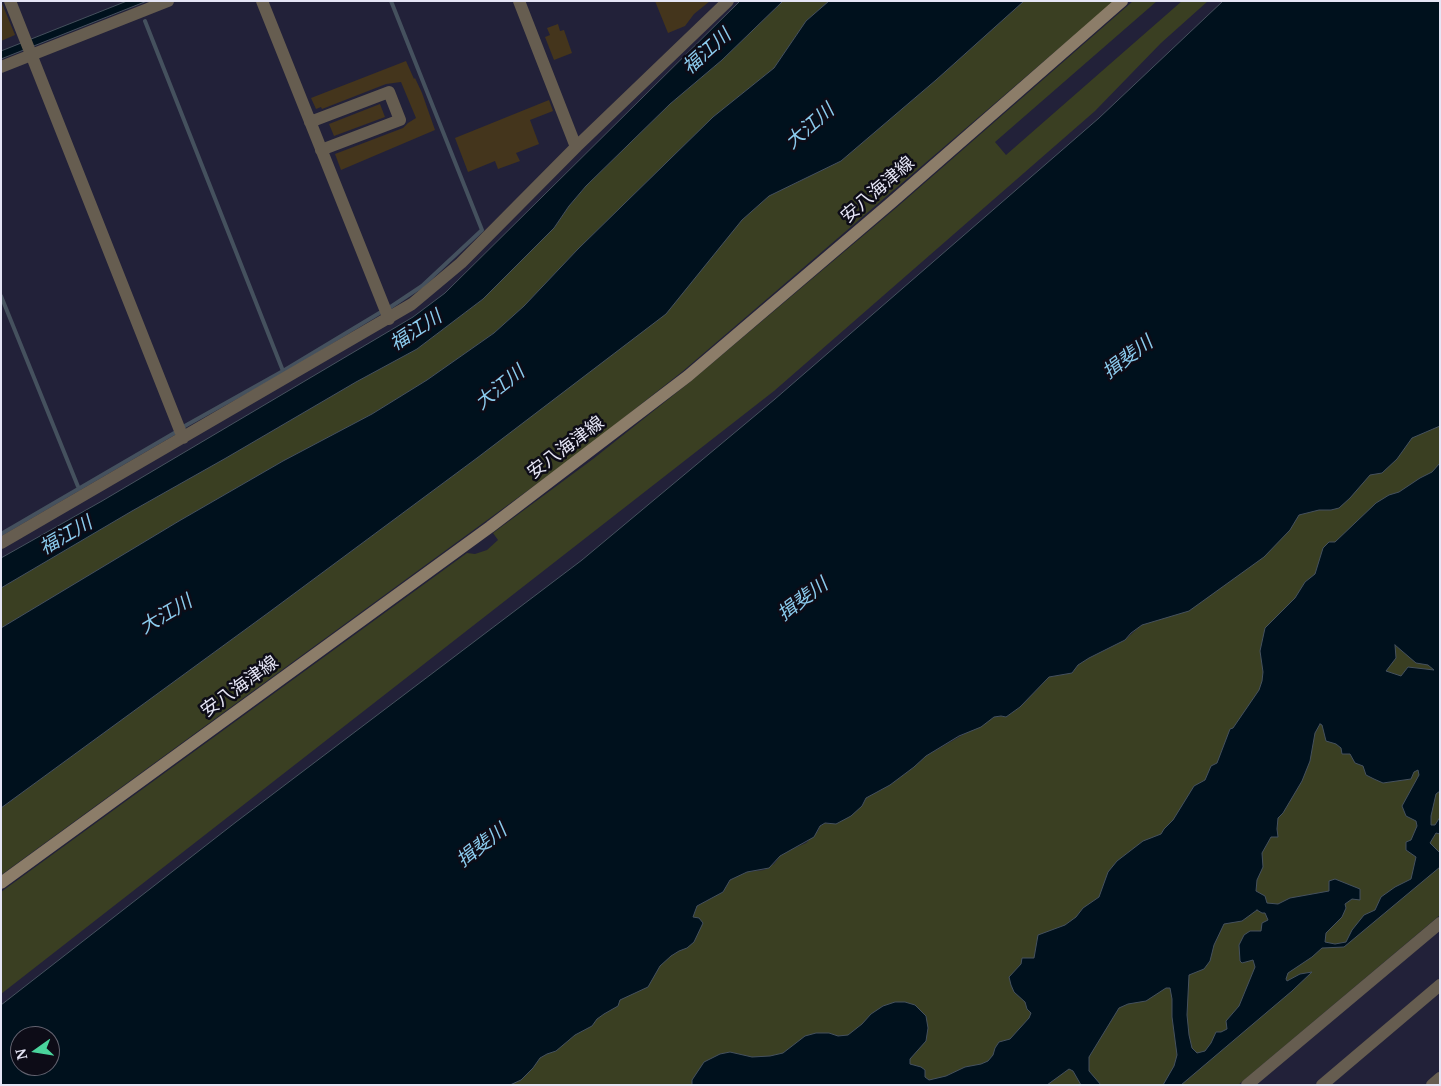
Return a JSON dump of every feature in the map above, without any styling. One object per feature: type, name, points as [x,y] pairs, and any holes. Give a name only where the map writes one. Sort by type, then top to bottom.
[{"type":"main road","name":"安八海津線","points":[[1,883],[490,527],[688,376],[892,202],[1122,1]]},
{"type":"street","points":[[10,1],[182,438]]},
{"type":"street","points":[[1,67],[29,49],[168,1]]},
{"type":"street","points":[[262,1],[389,318]]},
{"type":"street","points":[[519,1],[576,147]]},
{"type":"street","points":[[1,543],[412,304],[461,264],[576,147],[728,1]]},
{"type":"street","points":[[310,122],[389,92],[400,120],[322,150]]},
{"type":"street","points":[[1247,1085],[1440,923]]},
{"type":"street","points":[[1322,1085],[1440,985]]},
{"type":"street","points":[[1432,1085],[1440,1078]]},
{"type":"green space","points":[[783,1],[829,1],[806,21],[774,68],[713,117],[578,249],[524,306],[494,333],[427,380],[372,414],[283,461],[1,628],[1,588],[356,382],[417,349],[483,299],[554,228],[586,186],[670,104],[722,60]]},
{"type":"green space","points":[[1024,1],[1114,1],[683,371],[579,453],[1,875],[1,808],[477,458],[769,196],[841,161],[936,80]]},
{"type":"green space","points":[[1133,1],[1157,1],[995,142],[1006,155],[1182,1],[1208,1],[1161,43],[1095,111],[774,391],[1,994],[1,892],[467,553],[475,554],[487,550],[498,540],[493,533],[593,459],[690,382],[896,208]]},
{"type":"green space","points":[[1440,420],[1440,489],[1270,685],[1157,867],[973,1085],[490,1085],[693,917],[697,906],[723,892],[730,880],[747,872],[764,870],[774,864],[780,856],[806,843],[818,831],[820,826],[825,823],[830,824],[862,806],[866,798],[890,785],[926,756],[994,717],[1006,717],[1020,707],[1049,677],[1072,673],[1078,665],[1089,658],[1125,640],[1138,628],[1274,534],[1402,438]]},
{"type":"green space","points":[[1396,636],[1440,660],[1440,915],[1238,1085],[1093,1085],[1077,1049],[1311,727]]},
{"type":"green space","points":[[1064,1060],[1085,1085],[1039,1085]]},
{"type":"water","points":[[127,1],[147,1],[1,59],[1,51]]},
{"type":"water","name":"福江川","points":[[740,1],[783,1],[722,60],[670,104],[586,186],[554,228],[483,299],[417,349],[356,382],[1,588],[1,558],[102,501],[413,317],[445,293]]},
{"type":"water","name":"大江川","points":[[829,1],[1024,1],[936,80],[841,161],[769,196],[742,220],[666,314],[477,458],[1,808],[1,628],[283,461],[372,414],[427,380],[494,333],[524,306],[578,249],[713,117],[774,68],[806,21]]},
{"type":"water","name":"揖斐川","points":[[1223,1],[1440,1],[1440,426],[1412,438],[1397,459],[1382,473],[1370,475],[1339,508],[1299,515],[1290,530],[1264,557],[1189,611],[1142,625],[1125,640],[1078,665],[1072,673],[1049,677],[1020,707],[1006,717],[994,717],[981,727],[959,736],[926,756],[890,785],[866,798],[862,806],[851,816],[836,824],[825,823],[820,826],[814,837],[780,856],[769,868],[747,872],[730,880],[723,892],[697,906],[693,917],[699,918],[703,923],[694,942],[671,956],[660,966],[648,987],[620,1000],[618,1006],[597,1019],[592,1026],[575,1035],[556,1051],[540,1058],[521,1080],[510,1085],[1,1085],[1,1005],[236,822],[582,560],[775,399],[1099,118]]},
{"type":"water","points":[[1440,463],[1440,791],[1436,794],[1431,825],[1435,825],[1440,817],[1440,834],[1436,833],[1430,843],[1440,853],[1440,867],[1344,947],[1322,948],[1288,973],[1287,981],[1300,974],[1312,972],[1181,1085],[1163,1085],[1174,1066],[1177,1055],[1172,1017],[1172,999],[1170,988],[1166,988],[1146,1001],[1128,1004],[1119,1008],[1089,1057],[1089,1071],[1101,1085],[1081,1085],[1073,1071],[1069,1069],[1047,1085],[692,1085],[692,1080],[704,1062],[720,1054],[730,1052],[752,1057],[770,1056],[783,1053],[805,1036],[816,1033],[829,1033],[838,1036],[848,1035],[871,1014],[883,1006],[895,1002],[915,1005],[926,1016],[928,1028],[926,1041],[910,1059],[910,1064],[925,1070],[925,1077],[929,1080],[988,1061],[999,1042],[1010,1039],[1029,1018],[1031,1013],[1027,1009],[1025,1002],[1014,992],[1009,977],[1021,964],[1022,958],[1034,958],[1038,935],[1065,925],[1076,917],[1083,908],[1099,897],[1108,872],[1117,861],[1143,841],[1161,834],[1173,820],[1194,786],[1205,780],[1211,766],[1217,763],[1230,729],[1233,728],[1259,690],[1263,672],[1260,651],[1265,628],[1295,598],[1305,582],[1315,574],[1323,548],[1329,542],[1335,542],[1376,503],[1389,495],[1399,492],[1432,472]],"holes":[[[1395,645],[1416,663],[1428,665],[1434,670],[1408,667],[1401,676],[1386,671],[1396,658]],[[1320,724],[1322,725],[1326,741],[1336,744],[1341,748],[1342,754],[1350,754],[1355,763],[1363,766],[1366,775],[1383,783],[1411,779],[1414,772],[1418,770],[1419,775],[1402,806],[1406,816],[1416,821],[1417,826],[1411,840],[1406,842],[1406,850],[1416,857],[1411,879],[1381,897],[1375,910],[1364,915],[1352,930],[1346,942],[1335,944],[1325,942],[1326,933],[1342,917],[1346,908],[1345,904],[1352,899],[1360,900],[1360,889],[1335,879],[1329,881],[1329,891],[1290,898],[1278,904],[1267,903],[1265,896],[1256,891],[1257,880],[1263,867],[1262,853],[1271,837],[1278,837],[1278,818],[1302,781],[1310,761],[1315,733]],[[1257,910],[1265,913],[1268,920],[1262,923],[1261,931],[1250,931],[1244,935],[1239,945],[1240,961],[1242,963],[1253,960],[1255,967],[1239,1006],[1226,1021],[1227,1029],[1216,1032],[1205,1051],[1197,1053],[1192,1048],[1189,1035],[1187,1015],[1189,975],[1204,969],[1210,961],[1214,945],[1224,924],[1242,921]]]},
{"type":"building","points":[[1,1],[15,35],[1,41]]},
{"type":"building","points":[[655,1],[710,1],[694,14],[685,26],[668,33]]},
{"type":"building","points":[[558,24],[560,31],[564,30],[572,53],[554,60],[545,37],[550,35],[547,28]]},
{"type":"building","points":[[406,61],[422,93],[435,130],[341,170],[335,154],[403,128],[416,118],[401,82],[386,84],[322,109],[321,107],[316,109],[311,98]]},
{"type":"building","points":[[549,100],[553,111],[530,120],[539,144],[516,153],[520,161],[498,169],[495,161],[468,172],[455,138]]},
{"type":"building","points":[[380,104],[385,117],[334,136],[329,124]]},
{"type":"waterway","points":[[389,308],[422,286],[482,230],[391,1]]},
{"type":"waterway","points":[[145,21],[283,371]]},
{"type":"waterway","points":[[1,296],[79,489]]},
{"type":"waterway","points":[[183,427],[283,371],[381,312]]},
{"type":"waterway","points":[[1,534],[176,432]]}]
